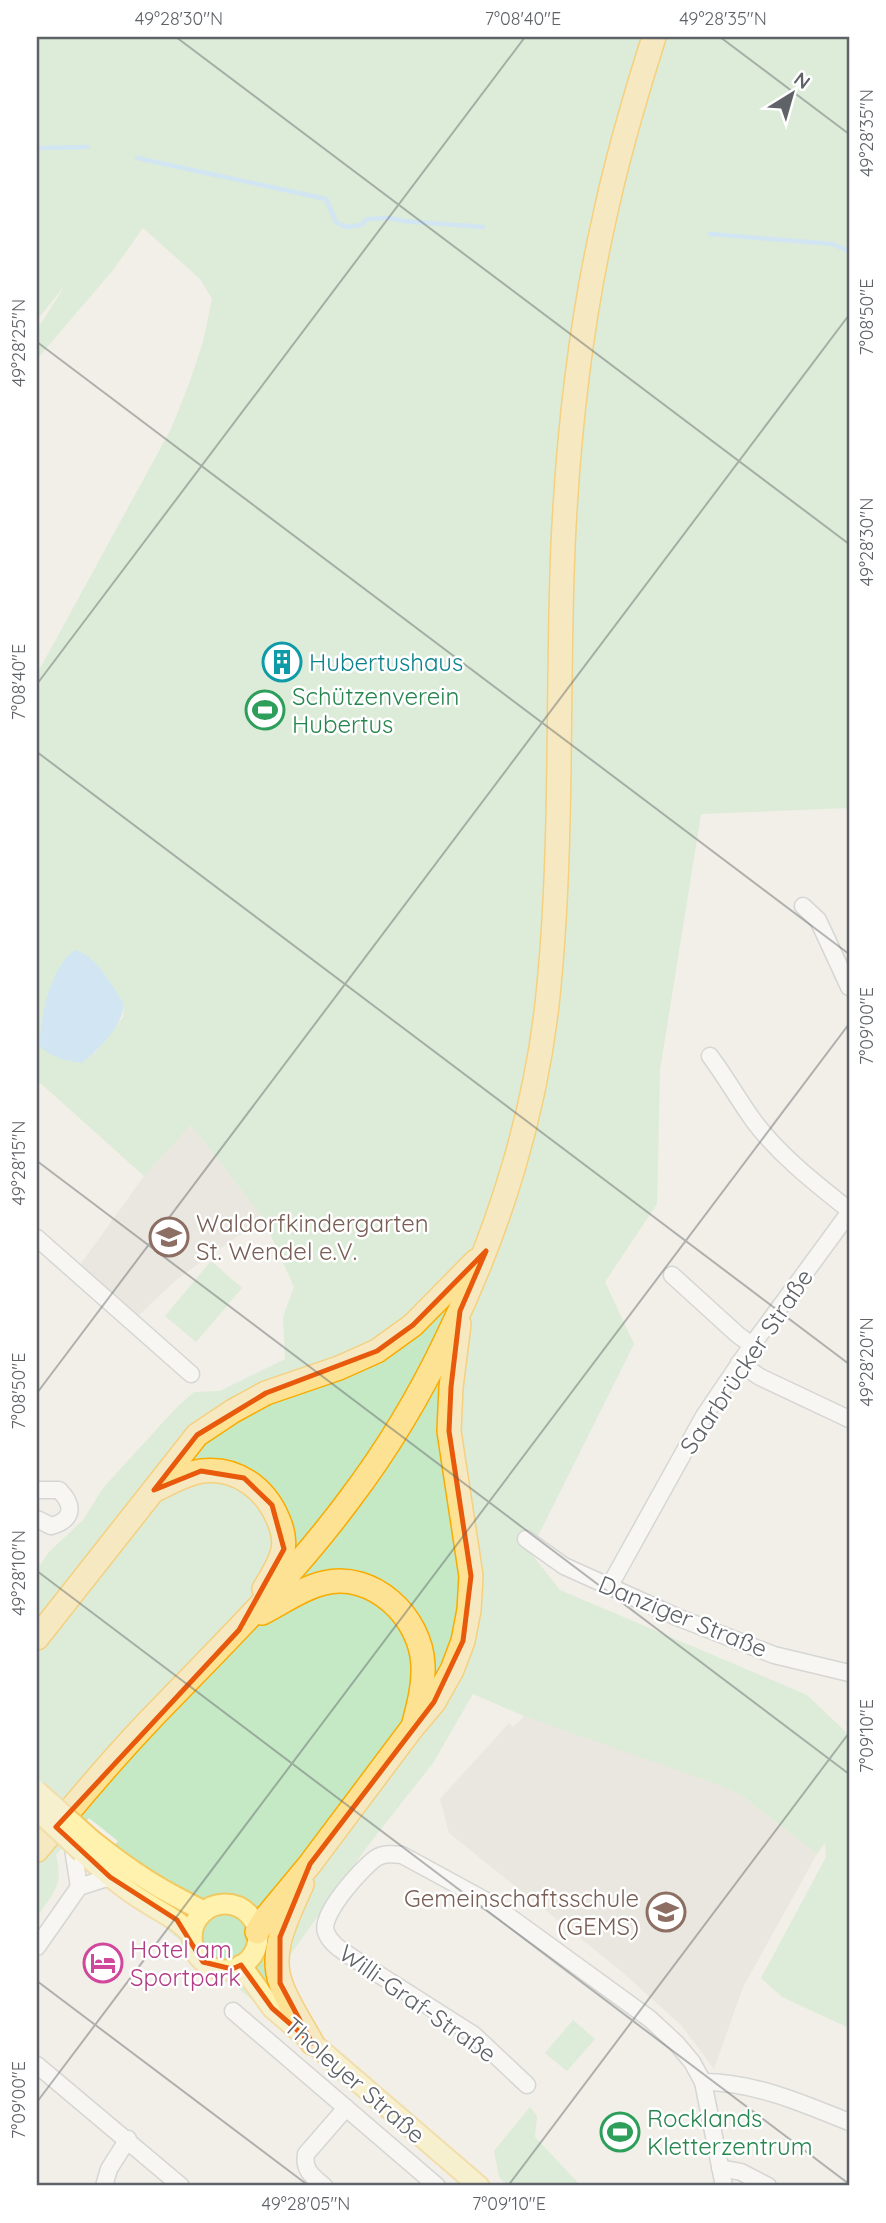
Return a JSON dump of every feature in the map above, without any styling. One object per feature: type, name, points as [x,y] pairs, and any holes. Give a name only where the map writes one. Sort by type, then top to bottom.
[{"type":"highway","points":[[37,1850],[100,1774],[243,1626],[350,1499],[405,1417],[460,1311],[486,1251],[523,1129],[536,1073],[549,989],[556,876],[563,546],[571,430],[585,324],[603,222],[630,116],[654,37]]},
{"type":"highway","points":[[37,1638],[197,1435],[233,1410],[266,1393],[339,1368],[377,1351],[413,1325],[486,1251]]},
{"type":"highway","points":[[257,1932],[434,1702],[452,1670],[463,1641],[469,1610],[470,1565],[455,1483],[449,1431],[460,1311]]},
{"type":"highway","points":[[154,1490],[201,1471],[222,1471],[244,1478],[261,1490],[272,1505],[282,1527],[284,1549],[243,1626]]},
{"type":"highway","points":[[243,1626],[299,1592],[324,1583],[341,1581],[362,1584],[380,1592],[407,1619],[418,1641],[424,1664],[421,1694],[412,1728]]},
{"type":"highway","points":[[310,1864],[280,1937],[276,1959],[280,1983],[312,2043]]},
{"type":"highway","points":[[246,1912],[284,1895]]},
{"type":"main road","points":[[37,1791],[110,1877],[148,1904],[177,1920],[192,1935]]},
{"type":"main road","points":[[37,1810],[82,1845],[204,1911]]},
{"type":"main road","points":[[225,1903],[246,1912],[254,1921],[257,1932],[254,1951],[241,1965],[232,1969],[212,1967],[197,1954],[192,1935],[195,1922],[204,1911],[214,1905],[225,1903]]},
{"type":"main road","name":"Tholeyer Straße","points":[[241,1965],[272,2008],[479,2186]]},
{"type":"street","points":[[803,906],[818,920],[849,987]]},
{"type":"street","points":[[710,1056],[754,1120],[782,1153],[849,1211]]},
{"type":"street","name":"Saarbrücker Straße","points":[[609,1587],[684,1450],[739,1363],[843,1233],[849,1211]]},
{"type":"street","points":[[37,1238],[191,1374]]},
{"type":"street","points":[[672,1275],[717,1318],[752,1345]]},
{"type":"street","points":[[739,1363],[760,1377],[849,1419]]},
{"type":"street","points":[[37,1490],[59,1490],[67,1498],[70,1507],[67,1518],[60,1524],[51,1526],[37,1519]]},
{"type":"street","name":"Danziger Straße","points":[[526,1539],[564,1566],[677,1617],[775,1655],[849,1673]]},
{"type":"street","points":[[37,1947],[79,1887],[82,1845]]},
{"type":"street","name":"Willi-Graf-Straße","points":[[527,2085],[474,2035],[353,1958],[335,1945],[325,1931],[324,1919],[333,1904],[376,1858],[388,1853],[402,1855],[492,1904],[650,2019],[692,2062],[703,2082],[724,2186]]},
{"type":"street","points":[[79,1887],[110,1877]]},
{"type":"street","points":[[233,2011],[437,2186]]},
{"type":"street","points":[[37,2065],[181,2186]]},
{"type":"street","points":[[703,2082],[751,2088],[790,2098],[849,2122]]},
{"type":"street","points":[[324,2186],[309,2174],[305,2162],[306,2154],[346,2108]]},
{"type":"street","points":[[104,2186],[109,2169],[128,2139]]},
{"type":"street","points":[[720,2168],[741,2172],[768,2186]]},
{"type":"highlighted area","points":[[486,1251],[460,1311],[451,1387],[449,1431],[471,1576],[463,1641],[434,1702],[310,1864],[280,1937],[280,1983],[312,2043],[272,2008],[241,1965],[232,1969],[203,1962],[177,1920],[110,1877],[56,1827],[239,1630],[284,1549],[272,1505],[244,1478],[201,1471],[154,1490],[197,1435],[266,1393],[377,1351],[413,1325]]},
{"type":"shaded area","name":"Waldorfkindergarten St. Wendel e.V.","points":[[191,1125],[263,1218],[176,1280],[138,1316],[80,1265],[144,1176]]},
{"type":"shaded area","name":"Gemeinschaftsschule (GEMS)","points":[[524,1716],[683,1768],[741,1795],[817,1854],[743,1987],[714,2069],[681,2025],[621,1971],[449,1833],[440,1799],[509,1723],[513,1727]]},
{"type":"green space","points":[[37,37],[849,37],[849,808],[701,814],[660,1070],[657,1204],[605,1282],[634,1344],[530,1552],[560,1590],[807,1695],[849,1735],[849,2028],[782,1997],[761,1978],[826,1857],[825,1843],[817,1854],[741,1795],[524,1716],[473,1694],[433,1763],[370,1843],[256,2003],[95,1870],[118,1841],[89,1818],[56,1855],[59,1874],[56,1888],[37,1917],[37,1788],[42,1783],[37,1777],[37,1570],[48,1553],[83,1520],[103,1488],[194,1392],[220,1391],[285,1359],[283,1317],[294,1287],[263,1218],[191,1125],[144,1176],[37,1080],[37,793],[40,790],[37,783],[37,674],[171,429],[203,342],[212,299],[200,279],[143,228],[113,270],[37,359],[37,330],[66,284],[37,320]],"holes":[[[90,958],[124,1004],[123,1017],[94,1054]]]},
{"type":"green space","points":[[211,1261],[242,1288],[196,1342],[165,1316]]},
{"type":"green space","points":[[573,2020],[595,2039],[567,2071],[545,2053]]},
{"type":"green space","points":[[530,2107],[537,2116],[535,2137],[581,2186],[508,2186],[499,2177],[494,2151]]},
{"type":"water","points":[[75,950],[97,965],[124,1004],[114,1029],[82,1063],[54,1056],[40,1046],[48,994],[59,969]]},
{"type":"waterway","points":[[37,148],[88,147]]},
{"type":"waterway","points":[[137,158],[326,199],[336,222],[345,227],[361,225],[367,219],[389,218],[483,227]]},
{"type":"waterway","points":[[710,234],[832,244],[849,251]]},
{"type":"place","name":"Hubertushaus","points":[[282,662]]},
{"type":"place","name":"Schützenverein Hubertus","points":[[265,710]]},
{"type":"place","name":"Waldorfkindergarten St. Wendel e.V.","points":[[169,1237]]},
{"type":"place","name":"Gemeinschaftsschule (GEMS)","points":[[666,1912]]},
{"type":"place","name":"Hotel am Sportpark","points":[[103,1963]]},
{"type":"place","name":"Rocklands Kletterzentrum","points":[[620,2132]]}]
